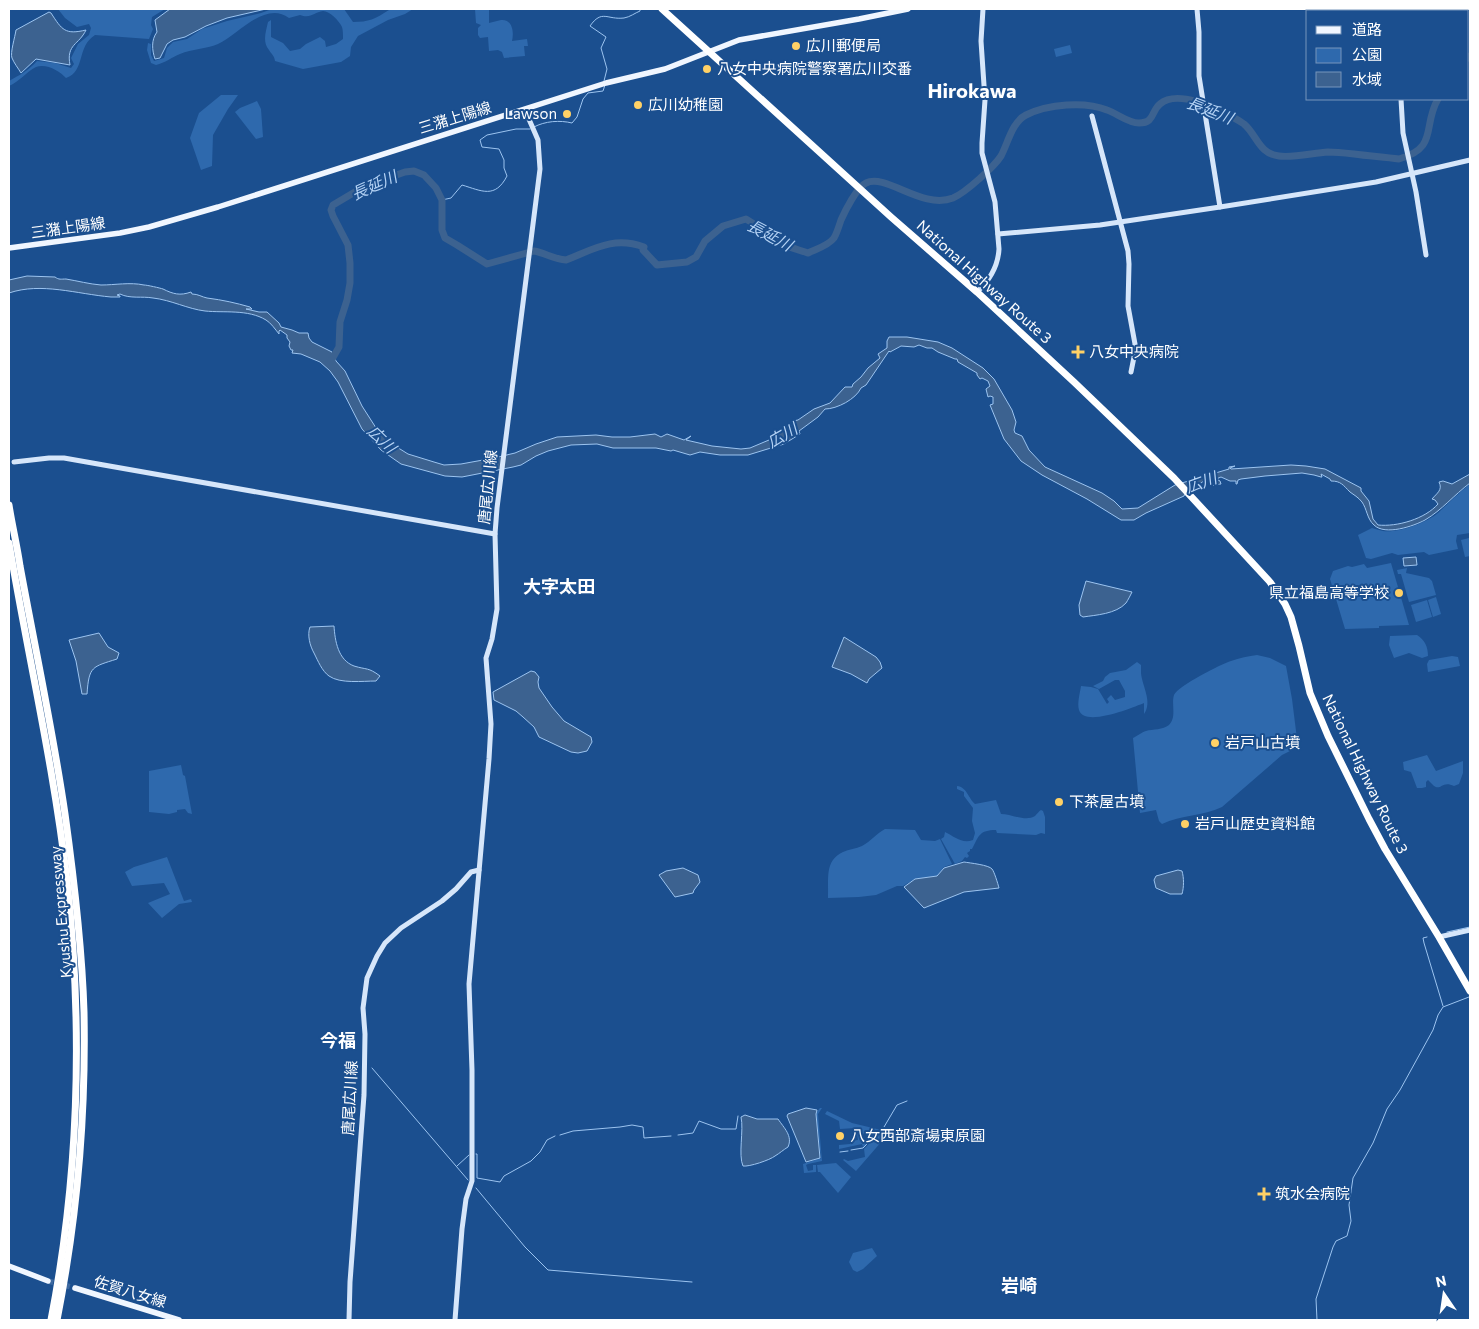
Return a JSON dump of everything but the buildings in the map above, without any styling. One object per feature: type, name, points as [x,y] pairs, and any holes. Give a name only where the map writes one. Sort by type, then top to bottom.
[{"type":"highway","name":"National Highway Route 3","points":[[662,9],[891,217],[977,292],[1178,482],[1262,572],[1285,604],[1294,626],[1310,693],[1328,736],[1369,819],[1385,850],[1439,937],[1470,992]]},
{"type":"highway","name":"Kyushu Expressway","points":[[9,505],[65,813],[77,913],[84,1010],[83,1096],[79,1167],[66,1269],[57,1320]]},
{"type":"highway","name":"Kyushu Expressway","points":[[9,543],[56,801],[67,880],[75,979],[76,1101],[74,1144],[68,1206],[51,1320]]},
{"type":"main road","name":"三潴上陽線","points":[[9,248],[120,233],[149,227],[525,110],[605,83],[665,69],[739,40],[908,9]]},
{"type":"main road","points":[[9,1266],[48,1280]]},
{"type":"main road","name":"佐賀八女線","points":[[75,1288],[179,1320]]},
{"type":"street","points":[[977,292],[992,275],[997,263],[999,249],[993,193],[982,153],[985,100],[981,41],[983,9]]},
{"type":"street","points":[[1196,9],[1199,32],[1200,76],[1220,207]]},
{"type":"street","points":[[1401,100],[1402,127],[1420,212],[1426,255]]},
{"type":"street","name":"唐尾広川線","points":[[455,1320],[462,1229],[466,1199],[472,1181],[472,1070],[468,984],[491,724],[486,658],[496,622],[497,609],[495,534],[540,169],[538,140],[525,110]]},
{"type":"street","points":[[1092,116],[1128,251],[1128,306],[1135,344],[1130,372]]},
{"type":"street","points":[[998,234],[1071,229],[1121,223],[1376,182],[1470,160]]},
{"type":"street","points":[[14,462],[64,458],[495,534]]},
{"type":"street","name":"唐尾広川線","points":[[350,1320],[350,1282],[364,1095],[365,1034],[363,1008],[367,978],[376,956],[386,942],[408,923],[442,901],[471,872],[479,870]]},
{"type":"street","points":[[1439,937],[1470,930]]},
{"type":"green space","points":[[58,9],[165,9],[152,17],[151,25],[153,29],[149,39],[95,35],[85,46],[79,64],[72,75],[66,78],[52,68],[40,66],[32,69],[9,86],[9,81],[28,70],[37,61],[55,63],[71,68],[74,64],[71,58],[78,44],[89,35],[91,28],[89,24],[77,27],[65,18]]},
{"type":"green space","points":[[272,9],[344,9],[353,22],[372,19],[380,16],[388,9],[413,9],[358,36],[351,47],[350,56],[341,62],[303,69],[275,61],[267,47],[266,29],[268,22],[271,20],[271,37],[283,43],[290,51],[300,49],[320,37],[325,41],[326,47],[336,44],[343,39],[342,27],[334,17],[323,11],[310,16],[300,15],[289,18],[271,13],[261,16],[218,44],[185,52],[156,65],[151,63],[147,50],[148,43],[151,44],[151,55],[154,61],[164,58],[167,48],[173,42],[187,39],[202,29]]},
{"type":"green space","points":[[475,9],[489,9],[489,23],[501,20],[508,22],[513,31],[512,41],[527,39],[528,46],[524,46],[525,56],[504,58],[502,52],[498,50],[489,51],[488,37],[480,38],[478,35],[478,28],[481,25],[476,23]]},
{"type":"green space","points":[[1070,45],[1072,53],[1056,57],[1054,49]]},
{"type":"green space","points":[[221,95],[238,95],[213,135],[212,166],[201,170],[190,138],[199,113]]},
{"type":"green space","points":[[257,101],[261,109],[263,137],[256,139],[235,112]]},
{"type":"green space","points":[[1470,484],[1470,533],[1457,535],[1458,549],[1429,555],[1424,552],[1398,555],[1392,553],[1371,559],[1366,558],[1358,535],[1372,528],[1389,531],[1420,524],[1438,513]]},
{"type":"green space","points":[[1469,538],[1470,556],[1465,557],[1461,540]]},
{"type":"green space","points":[[1391,563],[1409,625],[1345,629],[1330,579],[1333,571],[1348,566],[1364,564],[1367,568]]},
{"type":"green space","points":[[1407,568],[1406,573],[1429,578],[1432,581],[1436,595],[1409,602],[1401,574],[1398,574],[1397,570]]},
{"type":"green space","points":[[1436,597],[1441,614],[1433,617],[1428,600]]},
{"type":"green space","points":[[1427,600],[1432,617],[1416,622],[1411,605]]},
{"type":"green space","points":[[1417,635],[1426,644],[1428,656],[1422,658],[1409,653],[1394,658],[1389,645],[1390,636]]},
{"type":"green space","name":"岩戸山古墳","points":[[1257,655],[1270,658],[1286,666],[1298,747],[1282,755],[1222,807],[1162,824],[1159,821],[1156,810],[1140,813],[1133,738],[1144,732],[1161,729],[1169,725],[1173,718],[1174,695],[1183,686],[1226,663]]},
{"type":"green space","points":[[1452,656],[1458,657],[1460,666],[1428,672],[1427,664],[1429,660]]},
{"type":"green space","points":[[1137,662],[1141,665],[1147,699],[1144,714],[1144,703],[1110,715],[1090,717],[1083,715],[1078,707],[1081,686],[1098,689],[1107,704],[1109,702],[1107,699],[1111,695],[1115,700],[1125,697],[1125,691],[1119,680],[1115,680],[1099,689],[1093,686],[1103,681],[1110,673],[1126,670]]},
{"type":"green space","points":[[1427,755],[1436,771],[1463,761],[1463,773],[1459,784],[1454,786],[1447,784],[1436,787],[1428,780],[1426,787],[1417,788],[1411,772],[1404,770],[1403,762]]},
{"type":"green space","points":[[181,765],[192,814],[188,813],[185,809],[169,814],[149,812],[149,771]]},
{"type":"green space","points":[[957,786],[963,788],[975,804],[996,800],[1001,814],[1031,818],[1041,810],[1043,811],[1045,834],[997,833],[996,830],[986,831],[978,837],[972,849],[967,853],[969,856],[955,864],[941,839],[944,837],[945,832],[965,841],[973,840],[975,833],[972,821],[973,808],[964,796],[964,792],[957,789]]},
{"type":"green space","points":[[885,829],[915,830],[921,840],[935,841],[940,839],[952,864],[944,867],[937,876],[915,879],[903,886],[897,886],[876,895],[828,898],[828,877],[833,860],[843,852],[862,846]]},
{"type":"green space","points":[[167,857],[184,901],[191,899],[192,902],[179,904],[162,918],[148,903],[170,894],[164,883],[132,886],[125,872],[134,867]]},
{"type":"green space","points":[[822,1108],[818,1114],[822,1161],[806,1165],[808,1171],[813,1170],[813,1165],[816,1165],[816,1172],[804,1173],[803,1164],[821,1158],[816,1113]]},
{"type":"green space","points":[[827,1111],[852,1123],[881,1130],[864,1147],[840,1152],[863,1147],[862,1144],[839,1149],[839,1145],[850,1144],[850,1141],[858,1140],[857,1133],[861,1135],[860,1139],[863,1142],[866,1141],[866,1138],[870,1138],[869,1133],[858,1133],[866,1131],[856,1133],[855,1128],[840,1129],[839,1121],[825,1114]]},
{"type":"green space","points":[[882,1130],[889,1131],[889,1133],[856,1171],[843,1160],[848,1161],[865,1157],[864,1149]]},
{"type":"green space","points":[[836,1163],[851,1177],[838,1193],[818,1172],[817,1165]]},
{"type":"green space","points":[[872,1248],[877,1256],[863,1269],[857,1272],[853,1270],[849,1262],[853,1253]]},
{"type":"water","points":[[170,9],[266,9],[227,18],[185,37],[173,40],[167,44],[160,58],[155,59],[153,45],[157,32],[155,20]]},
{"type":"water","points":[[49,12],[65,30],[73,32],[86,30],[71,49],[70,65],[36,59],[21,73],[12,58],[16,30]]},
{"type":"water","name":"広川","points":[[27,276],[55,277],[101,285],[146,285],[177,294],[191,292],[192,294],[240,304],[252,309],[246,309],[267,312],[281,327],[299,333],[308,333],[312,342],[332,352],[336,361],[345,371],[362,406],[378,431],[392,444],[408,454],[444,465],[461,464],[515,453],[557,437],[596,435],[630,437],[655,434],[661,437],[667,434],[684,440],[691,436],[686,440],[712,446],[750,448],[769,440],[788,426],[792,426],[793,421],[798,420],[814,409],[830,403],[845,387],[852,387],[868,368],[880,358],[878,354],[887,348],[889,337],[907,337],[938,342],[952,348],[983,368],[994,379],[1012,410],[1016,422],[1015,433],[1022,436],[1029,450],[1045,467],[1102,493],[1122,509],[1138,508],[1175,485],[1229,469],[1229,467],[1235,466],[1231,469],[1291,465],[1325,469],[1361,488],[1361,491],[1369,501],[1373,519],[1378,525],[1394,525],[1418,518],[1438,504],[1432,499],[1440,489],[1439,482],[1443,481],[1452,484],[1470,474],[1470,483],[1425,520],[1414,525],[1392,530],[1385,530],[1374,525],[1362,502],[1342,484],[1331,481],[1321,474],[1322,477],[1302,473],[1241,479],[1238,480],[1237,484],[1236,481],[1230,481],[1221,477],[1216,479],[1221,484],[1216,485],[1211,485],[1210,481],[1205,480],[1197,486],[1188,487],[1184,496],[1134,520],[1121,520],[1021,461],[1004,439],[990,405],[993,404],[993,397],[988,397],[986,389],[990,386],[988,381],[980,379],[977,373],[958,362],[957,359],[932,348],[919,345],[914,347],[901,346],[889,351],[866,385],[846,403],[825,409],[818,417],[799,431],[800,434],[784,444],[748,455],[720,455],[700,452],[690,455],[656,448],[613,448],[597,444],[571,445],[548,451],[521,465],[513,467],[462,477],[445,476],[401,464],[381,450],[362,429],[338,382],[330,371],[320,362],[301,354],[292,353],[293,350],[289,346],[290,342],[287,335],[280,330],[279,334],[266,320],[252,314],[205,311],[149,297],[120,294],[117,295],[120,297],[111,297],[46,289],[21,290],[9,293],[9,280]]},
{"type":"water","points":[[1416,557],[1417,565],[1404,566],[1403,558]]},
{"type":"water","points":[[1086,581],[1132,592],[1126,603],[1117,610],[1083,617],[1080,615],[1079,605]]},
{"type":"water","points":[[334,626],[338,649],[344,659],[354,666],[376,673],[380,676],[376,681],[352,682],[339,680],[329,676],[324,671],[311,647],[309,630],[310,627]]},
{"type":"water","points":[[99,633],[108,647],[119,653],[117,659],[93,669],[89,678],[87,694],[82,694],[76,661],[69,640]]},
{"type":"water","points":[[844,637],[876,657],[880,662],[882,668],[867,683],[851,674],[832,667]]},
{"type":"water","points":[[531,671],[535,672],[539,677],[539,688],[564,721],[591,737],[592,742],[587,751],[571,752],[539,737],[534,727],[516,711],[494,700],[493,692]]},
{"type":"water","points":[[964,862],[979,864],[992,869],[999,888],[964,892],[924,908],[904,887],[915,879],[937,876],[944,868]]},
{"type":"water","points":[[683,868],[698,875],[700,882],[693,893],[675,897],[659,875],[666,871]]},
{"type":"water","points":[[1178,870],[1182,871],[1183,874],[1182,894],[1170,894],[1156,888],[1154,880],[1156,876]]},
{"type":"water","points":[[806,1108],[817,1110],[820,1158],[806,1162],[787,1116]]},
{"type":"water","points":[[745,1115],[757,1119],[778,1119],[789,1136],[788,1147],[769,1159],[743,1166],[741,1156],[741,1117]]},
{"type":"waterway","points":[[604,81],[607,69],[601,48],[606,37],[590,26],[598,18],[605,16],[624,18],[640,11],[640,9]]},
{"type":"waterway","points":[[534,127],[543,123],[572,123],[577,117],[583,99],[588,93],[603,91],[605,85]]},
{"type":"waterway","name":"長延川","points":[[331,361],[339,347],[340,322],[350,283],[348,245],[331,210],[333,205],[365,186],[405,172],[414,171],[424,175],[436,188],[442,200],[442,230],[445,238],[487,264],[534,251],[566,260],[604,245],[623,243],[644,247],[643,250],[657,265],[687,262],[696,257],[705,241],[723,226],[746,219],[791,248],[808,253],[825,245],[834,238],[841,220],[859,189],[866,183],[874,181],[929,199],[953,198],[972,185],[997,161],[1021,118],[1045,108],[1066,105],[1088,105],[1107,110],[1127,120],[1139,123],[1148,121],[1157,107],[1166,100],[1190,100],[1207,105],[1239,120],[1248,128],[1263,148],[1272,155],[1290,156],[1331,152],[1399,159],[1420,149],[1425,142],[1433,109],[1438,100]]},
{"type":"waterway","points":[[442,200],[451,198],[462,185],[482,191],[493,191],[498,188],[507,176],[504,160],[499,149],[482,147],[480,140],[487,135],[516,129],[530,129]]},
{"type":"waterway","points":[[1447,932],[1470,927]]},
{"type":"waterway","points":[[1427,937],[1423,938],[1424,943],[1443,1006]]},
{"type":"waterway","points":[[1317,1320],[1316,1299],[1333,1247],[1336,1241],[1347,1236],[1351,1221],[1349,1205],[1353,1178],[1373,1143],[1387,1109],[1400,1090],[1433,1030],[1443,1007],[1469,997]]},
{"type":"waterway","points":[[372,1068],[468,1180]]},
{"type":"waterway","points":[[851,1150],[863,1148],[884,1127],[897,1105],[907,1101]]},
{"type":"waterway","points":[[678,1135],[693,1133],[699,1121],[721,1129],[736,1129],[738,1116]]},
{"type":"waterway","points":[[560,1135],[573,1131],[632,1125],[643,1127],[644,1138],[671,1136]]},
{"type":"waterway","points":[[476,1154],[477,1178],[500,1182],[504,1176],[531,1161],[540,1152],[547,1140],[555,1136]]},
{"type":"waterway","points":[[840,1152],[848,1151]]},
{"type":"waterway","points":[[457,1166],[469,1155]]},
{"type":"waterway","points":[[476,1188],[525,1247],[548,1270],[692,1282]]},
{"type":"tunnel","points":[[48,1281],[75,1288]]},
{"type":"place","name":"広川郵便局","points":[[796,46]]},
{"type":"place","name":"八女中央病院警察署広川交番","points":[[707,69]]},
{"type":"place","name":"広川幼稚園","points":[[638,105]]},
{"type":"place","name":"Lawson","points":[[567,114]]},
{"type":"place","name":"八女中央病院","points":[[1078,352]]},
{"type":"place","name":"県立福島高等学校","points":[[1399,593]]},
{"type":"place","name":"岩戸山古墳","points":[[1215,743]]},
{"type":"place","name":"下茶屋古墳","points":[[1059,802]]},
{"type":"place","name":"岩戸山歴史資料館","points":[[1185,824]]},
{"type":"place","name":"八女西部斎場東原園","points":[[840,1136]]},
{"type":"place","name":"筑水会病院","points":[[1264,1194]]},
{"type":"district","name":"Hirokawa","points":[[972,91]]},
{"type":"district","name":"大字太田","points":[[559,587]]},
{"type":"district","name":"今福","points":[[338,1041]]},
{"type":"district","name":"岩崎","points":[[1019,1286]]}]
